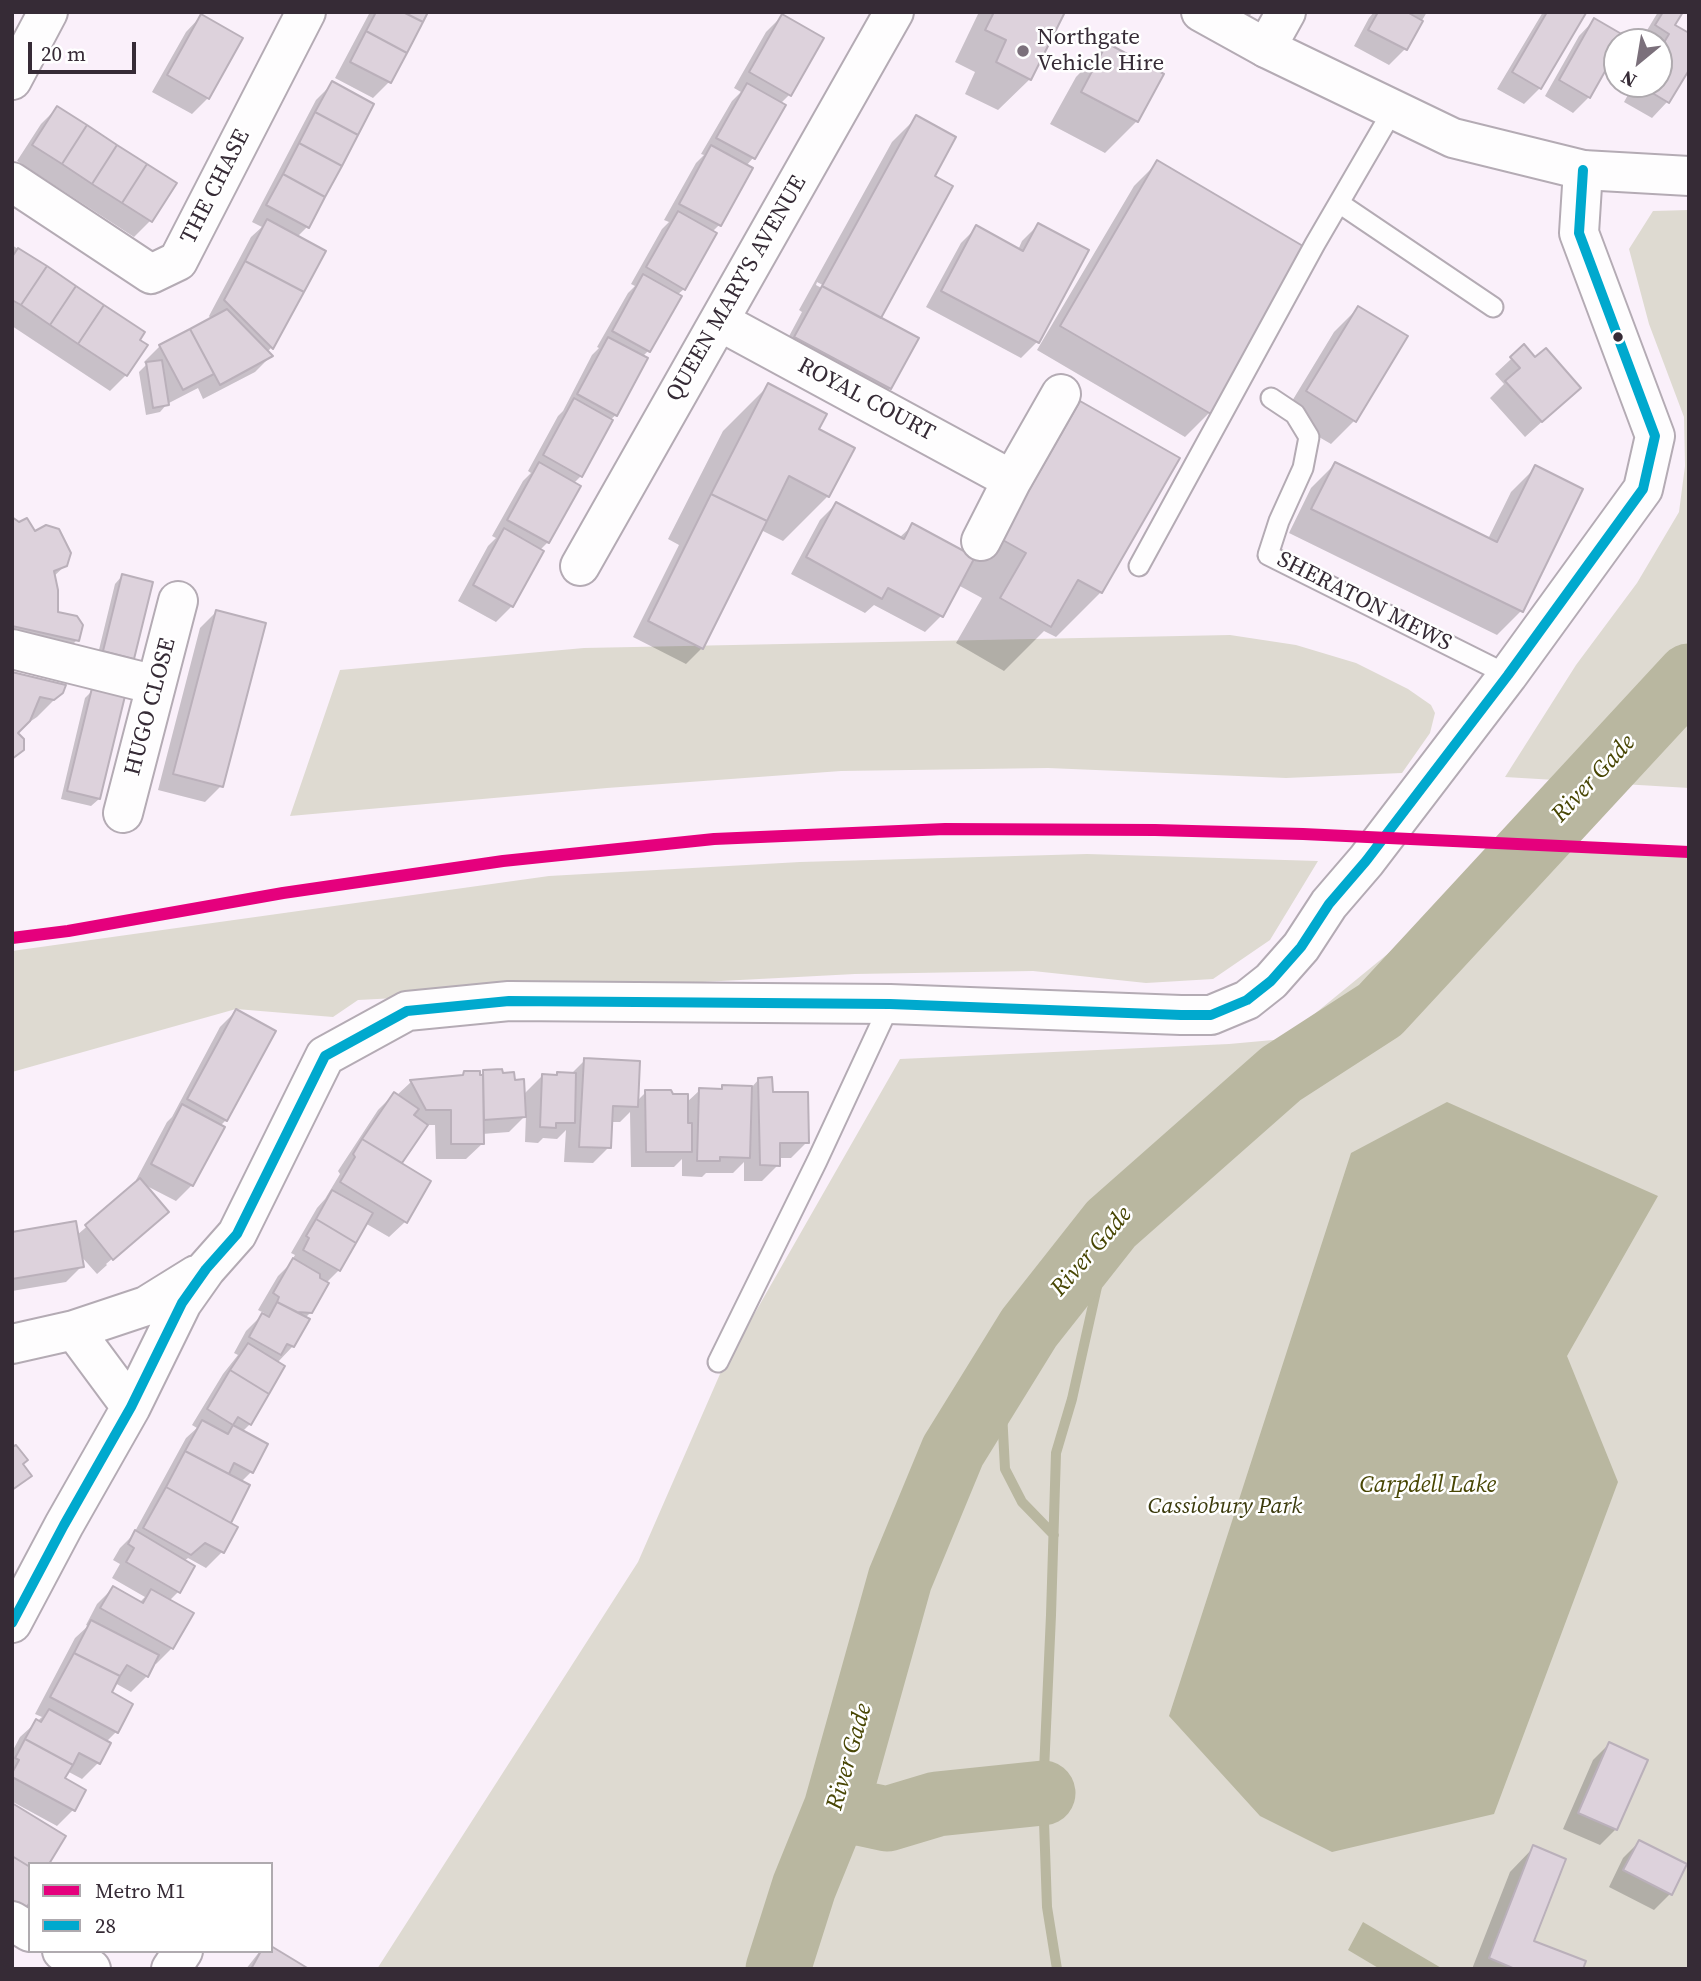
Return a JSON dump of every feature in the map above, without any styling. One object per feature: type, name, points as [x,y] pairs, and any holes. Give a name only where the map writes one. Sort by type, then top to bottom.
[{"type":"street","points":[[12,80],[48,12]]},
{"type":"street","name":"THE CHASE","points":[[12,182],[151,274],[178,261],[306,12]]},
{"type":"street","name":"QUEEN MARY'S AVENUE","points":[[580,566],[894,12]]},
{"type":"street","points":[[1201,12],[1266,48],[1453,138],[1583,170],[1689,176]]},
{"type":"street","points":[[1266,48],[1286,12]]},
{"type":"street","points":[[12,1623],[131,1407],[182,1303],[206,1269],[237,1234],[325,1056],[407,1011],[509,1001],[890,1004],[1210,1015],[1247,1000],[1271,981],[1301,947],[1329,904],[1366,861],[1508,675],[1643,489],[1655,436],[1579,233],[1583,170]]},
{"type":"street","name":"ROYAL COURT","points":[[719,321],[1013,480]]},
{"type":"street","points":[[981,541],[1061,394]]},
{"type":"street","name":"HUGO CLOSE","points":[[123,813],[178,601]]},
{"type":"street","points":[[12,649],[156,685]]},
{"type":"street","points":[[12,1343],[74,1330],[146,1306],[206,1269]]},
{"type":"street","points":[[74,1330],[131,1407]]},
{"type":"street","points":[[12,1921],[28,1931]]},
{"type":"street","points":[[65,1953],[91,1969]]},
{"type":"street","points":[[171,1969],[182,1953]]},
{"type":"lane","points":[[1139,566],[1393,110]]},
{"type":"lane","points":[[1339,203],[1493,307]]},
{"type":"lane","name":"SHERATON MEWS","points":[[1271,398],[1295,414],[1309,438],[1303,468],[1279,521],[1268,555],[1508,675]]},
{"type":"lane","points":[[718,1362],[817,1161],[890,1004]]},
{"type":"green space","points":[[1689,210],[1689,788],[1505,777],[1576,665],[1637,583],[1679,512],[1685,466],[1684,417],[1649,324],[1629,249],[1653,211]]},
{"type":"green space","points":[[1230,635],[1296,645],[1356,663],[1408,689],[1431,705],[1435,713],[1430,733],[1402,773],[1286,778],[1048,768],[841,771],[607,788],[290,816],[340,670],[584,648]]},
{"type":"green space","name":"Cassiobury Park","points":[[1538,846],[1689,856],[1689,1969],[377,1969],[638,1562],[720,1374],[900,1059],[1229,1044],[1284,1039],[1446,906],[1481,910]]},
{"type":"green space","points":[[1087,854],[1318,861],[1270,940],[1213,979],[1146,983],[1033,971],[855,974],[358,1000],[333,1017],[236,1009],[12,1072],[12,951],[549,876],[800,862]]},
{"type":"water","name":"Carpdell Lake","points":[[1447,1102],[1658,1196],[1567,1356],[1618,1482],[1494,1814],[1332,1852],[1260,1816],[1169,1716],[1351,1153]]},
{"type":"water","points":[[1363,1922],[1443,1969],[1380,1969],[1348,1950]]},
{"type":"building","points":[[376,12],[403,12],[423,22],[407,53],[366,31]]},
{"type":"building","points":[[403,12],[428,12],[423,22]]},
{"type":"building","name":"Northgate Vehicle Hire","points":[[994,12],[1065,12],[1031,80],[996,62],[1006,40],[985,30]]},
{"type":"building","points":[[1378,12],[1407,12],[1423,21],[1407,50],[1368,30]]},
{"type":"building","points":[[1547,12],[1586,13],[1541,89],[1512,72]]},
{"type":"building","points":[[1663,12],[1683,12],[1675,25],[1689,33],[1689,70],[1673,96],[1673,28],[1660,28],[1655,25]]},
{"type":"building","points":[[201,14],[243,38],[209,99],[167,75]]},
{"type":"building","points":[[782,14],[824,38],[791,96],[749,72]]},
{"type":"building","points":[[1594,18],[1611,28],[1603,28],[1603,75],[1590,98],[1559,80]]},
{"type":"building","points":[[366,31],[407,53],[391,83],[350,62]]},
{"type":"building","points":[[1107,43],[1164,74],[1138,122],[1081,92]]},
{"type":"building","points":[[332,81],[374,104],[358,135],[315,112]]},
{"type":"building","points":[[747,83],[786,105],[755,159],[716,138]]},
{"type":"building","points":[[57,106],[87,125],[62,164],[32,145]]},
{"type":"building","points":[[315,112],[358,135],[342,166],[299,143]]},
{"type":"building","points":[[916,115],[956,137],[935,176],[953,186],[881,318],[822,286]]},
{"type":"building","points":[[87,125],[117,145],[92,184],[62,164]]},
{"type":"building","points":[[299,143],[342,166],[325,197],[283,174]]},
{"type":"building","points":[[117,145],[147,164],[122,203],[92,184]]},
{"type":"building","points":[[711,145],[753,168],[721,226],[679,204]]},
{"type":"building","points":[[1157,160],[1308,249],[1211,414],[1060,326]]},
{"type":"building","points":[[147,164],[177,183],[152,222],[122,203]]},
{"type":"building","points":[[283,174],[325,197],[309,228],[266,205]]},
{"type":"building","points":[[678,211],[717,233],[685,290],[646,267]]},
{"type":"building","points":[[267,219],[326,251],[304,292],[245,261]]},
{"type":"building","points":[[1038,223],[1089,250],[1039,343],[941,291],[976,225],[1023,251]]},
{"type":"building","points":[[18,248],[47,266],[21,305],[12,300],[12,257]]},
{"type":"building","points":[[245,261],[304,292],[273,349],[224,300]]},
{"type":"building","points":[[47,266],[76,286],[50,325],[21,305]]},
{"type":"building","points":[[643,274],[682,296],[650,352],[612,331]]},
{"type":"building","points":[[76,286],[104,305],[78,344],[50,325]]},
{"type":"building","points":[[822,286],[919,338],[891,389],[794,337]]},
{"type":"building","points":[[104,305],[145,332],[140,340],[148,345],[127,376],[78,344]]},
{"type":"building","points":[[1358,306],[1408,336],[1356,422],[1306,391]]},
{"type":"building","points":[[227,309],[273,356],[220,385],[190,329]]},
{"type":"building","points":[[190,329],[214,374],[183,390],[159,345]]},
{"type":"building","points":[[608,337],[648,358],[617,416],[577,394]]},
{"type":"building","points":[[1524,344],[1535,357],[1546,348],[1581,388],[1542,422],[1505,381],[1520,368],[1510,357]]},
{"type":"building","points":[[162,360],[169,405],[153,408],[146,362]]},
{"type":"building","points":[[768,383],[827,414],[819,429],[855,448],[829,497],[789,476],[767,521],[711,494]]},
{"type":"building","points":[[574,398],[613,420],[582,477],[543,455]]},
{"type":"building","points":[[1080,401],[1180,458],[1102,593],[1078,580],[1051,627],[1000,598],[1026,553],[1001,539]]},
{"type":"building","points":[[539,462],[581,486],[549,543],[507,520]]},
{"type":"building","points":[[1335,462],[1497,542],[1535,465],[1583,489],[1523,612],[1311,509]]},
{"type":"building","points":[[711,494],[767,521],[703,649],[648,621]]},
{"type":"building","points":[[836,502],[904,539],[912,523],[975,557],[943,617],[888,588],[882,599],[806,557]]},
{"type":"building","points":[[12,517],[19,522],[27,518],[35,531],[46,525],[59,529],[71,553],[67,566],[54,571],[58,590],[58,612],[77,616],[83,625],[79,641],[12,626]]},
{"type":"building","points":[[504,528],[544,551],[513,607],[473,585]]},
{"type":"building","points":[[122,574],[153,582],[134,659],[103,651]]},
{"type":"building","points":[[216,610],[266,623],[223,787],[173,774]]},
{"type":"building","points":[[12,672],[66,685],[63,693],[54,700],[40,697],[30,721],[18,733],[24,739],[24,750],[12,759]]},
{"type":"building","points":[[92,688],[125,696],[100,799],[67,791]]},
{"type":"building","points":[[236,1009],[276,1031],[227,1121],[187,1099]]},
{"type":"building","points":[[584,1058],[640,1061],[638,1107],[613,1106],[611,1148],[579,1147]]},
{"type":"building","points":[[502,1069],[503,1073],[514,1072],[515,1080],[524,1079],[526,1117],[484,1120],[483,1070]]},
{"type":"building","points":[[464,1071],[480,1071],[480,1075],[483,1075],[484,1144],[451,1144],[451,1110],[426,1110],[410,1080],[463,1075]]},
{"type":"building","points":[[557,1072],[576,1073],[575,1123],[556,1123],[556,1128],[540,1127],[542,1074],[557,1075]]},
{"type":"building","points":[[772,1077],[773,1092],[808,1092],[809,1143],[780,1143],[780,1166],[760,1165],[758,1078]]},
{"type":"building","points":[[722,1085],[752,1086],[750,1158],[720,1157],[720,1161],[697,1161],[699,1088],[722,1089]]},
{"type":"building","points":[[645,1090],[671,1090],[673,1094],[688,1094],[692,1152],[646,1152]]},
{"type":"building","points":[[394,1092],[419,1109],[414,1115],[428,1125],[402,1163],[362,1139]]},
{"type":"building","points":[[182,1104],[225,1127],[193,1186],[151,1164]]},
{"type":"building","points":[[362,1139],[431,1181],[407,1223],[340,1182]]},
{"type":"building","points":[[140,1178],[169,1212],[113,1260],[85,1225]]},
{"type":"building","points":[[332,1190],[373,1213],[356,1243],[316,1219]]},
{"type":"building","points":[[316,1219],[356,1243],[340,1271],[303,1250],[309,1238],[306,1236]]},
{"type":"building","points":[[76,1221],[84,1267],[12,1279],[12,1232]]},
{"type":"building","points":[[293,1258],[320,1274],[320,1278],[329,1283],[312,1313],[297,1312],[277,1302],[279,1297],[273,1293]]},
{"type":"building","points":[[277,1302],[310,1319],[294,1347],[287,1344],[281,1355],[249,1337],[262,1313],[269,1317]]},
{"type":"building","points":[[248,1343],[285,1366],[269,1394],[230,1370]]},
{"type":"building","points":[[230,1370],[269,1394],[251,1425],[238,1417],[233,1425],[207,1409]]},
{"type":"building","points":[[202,1420],[228,1434],[233,1425],[268,1444],[253,1473],[234,1463],[229,1474],[185,1451]]},
{"type":"building","points":[[16,1445],[28,1460],[23,1464],[32,1476],[12,1490],[12,1447]]},
{"type":"building","points":[[185,1451],[250,1485],[231,1523],[166,1487]]},
{"type":"building","points":[[166,1487],[238,1527],[224,1553],[205,1543],[191,1555],[143,1528]]},
{"type":"building","points":[[135,1530],[195,1566],[180,1593],[126,1562],[134,1548],[128,1544]]},
{"type":"building","points":[[113,1586],[143,1603],[151,1589],[194,1613],[173,1649],[100,1608]]},
{"type":"building","points":[[91,1620],[159,1655],[148,1677],[127,1665],[120,1676],[74,1653]]},
{"type":"building","points":[[74,1653],[120,1676],[112,1692],[133,1704],[118,1733],[50,1697]]},
{"type":"building","points":[[49,1709],[111,1743],[100,1764],[79,1753],[73,1765],[25,1739],[36,1719],[41,1722]]},
{"type":"building","points":[[25,1739],[73,1765],[65,1778],[86,1790],[75,1811],[12,1777],[19,1760],[15,1758]]},
{"type":"building","points":[[1609,1742],[1648,1760],[1617,1830],[1578,1813]]},
{"type":"building","points":[[12,1803],[66,1836],[50,1862],[28,1862],[28,1866],[12,1856]]},
{"type":"building","points":[[1639,1840],[1687,1864],[1672,1895],[1623,1870]]},
{"type":"building","points":[[1533,1845],[1566,1859],[1534,1941],[1586,1961],[1583,1969],[1515,1969],[1489,1958]]},
{"type":"building","points":[[12,1856],[28,1866],[28,1905],[23,1913],[12,1906]]},
{"type":"building","points":[[273,1947],[309,1969],[251,1969],[260,1953],[273,1953]]},
{"type":"waterway","name":"River Gade","points":[[778,1969],[804,1887],[836,1808],[900,1579],[953,1451],[1029,1328],[1111,1224],[1281,1074],[1380,1010],[1689,676]]},
{"type":"waterway","points":[[1057,1969],[1047,1907],[1043,1793],[1056,1453],[1072,1399],[1111,1224]]},
{"type":"waterway","points":[[1000,1374],[1005,1469],[1022,1502],[1054,1535]]},
{"type":"waterway","points":[[836,1808],[887,1819],[937,1804],[1043,1793]]},
{"type":"metro line","name":"M1","points":[[12,938],[68,931],[283,893],[503,861],[714,839],[945,829],[1155,830],[1689,852]]},
{"type":"transit line","name":"28","points":[[12,1623],[131,1407],[182,1303],[206,1269],[237,1234],[325,1056],[407,1011],[509,1001],[890,1004],[1211,1015],[1247,1000],[1271,981],[1301,947],[1329,904],[1366,861],[1508,675],[1643,489],[1655,436],[1579,233],[1583,170]]},
{"type":"place","name":"Northgate Vehicle Hire","points":[[1023,51]]}]
